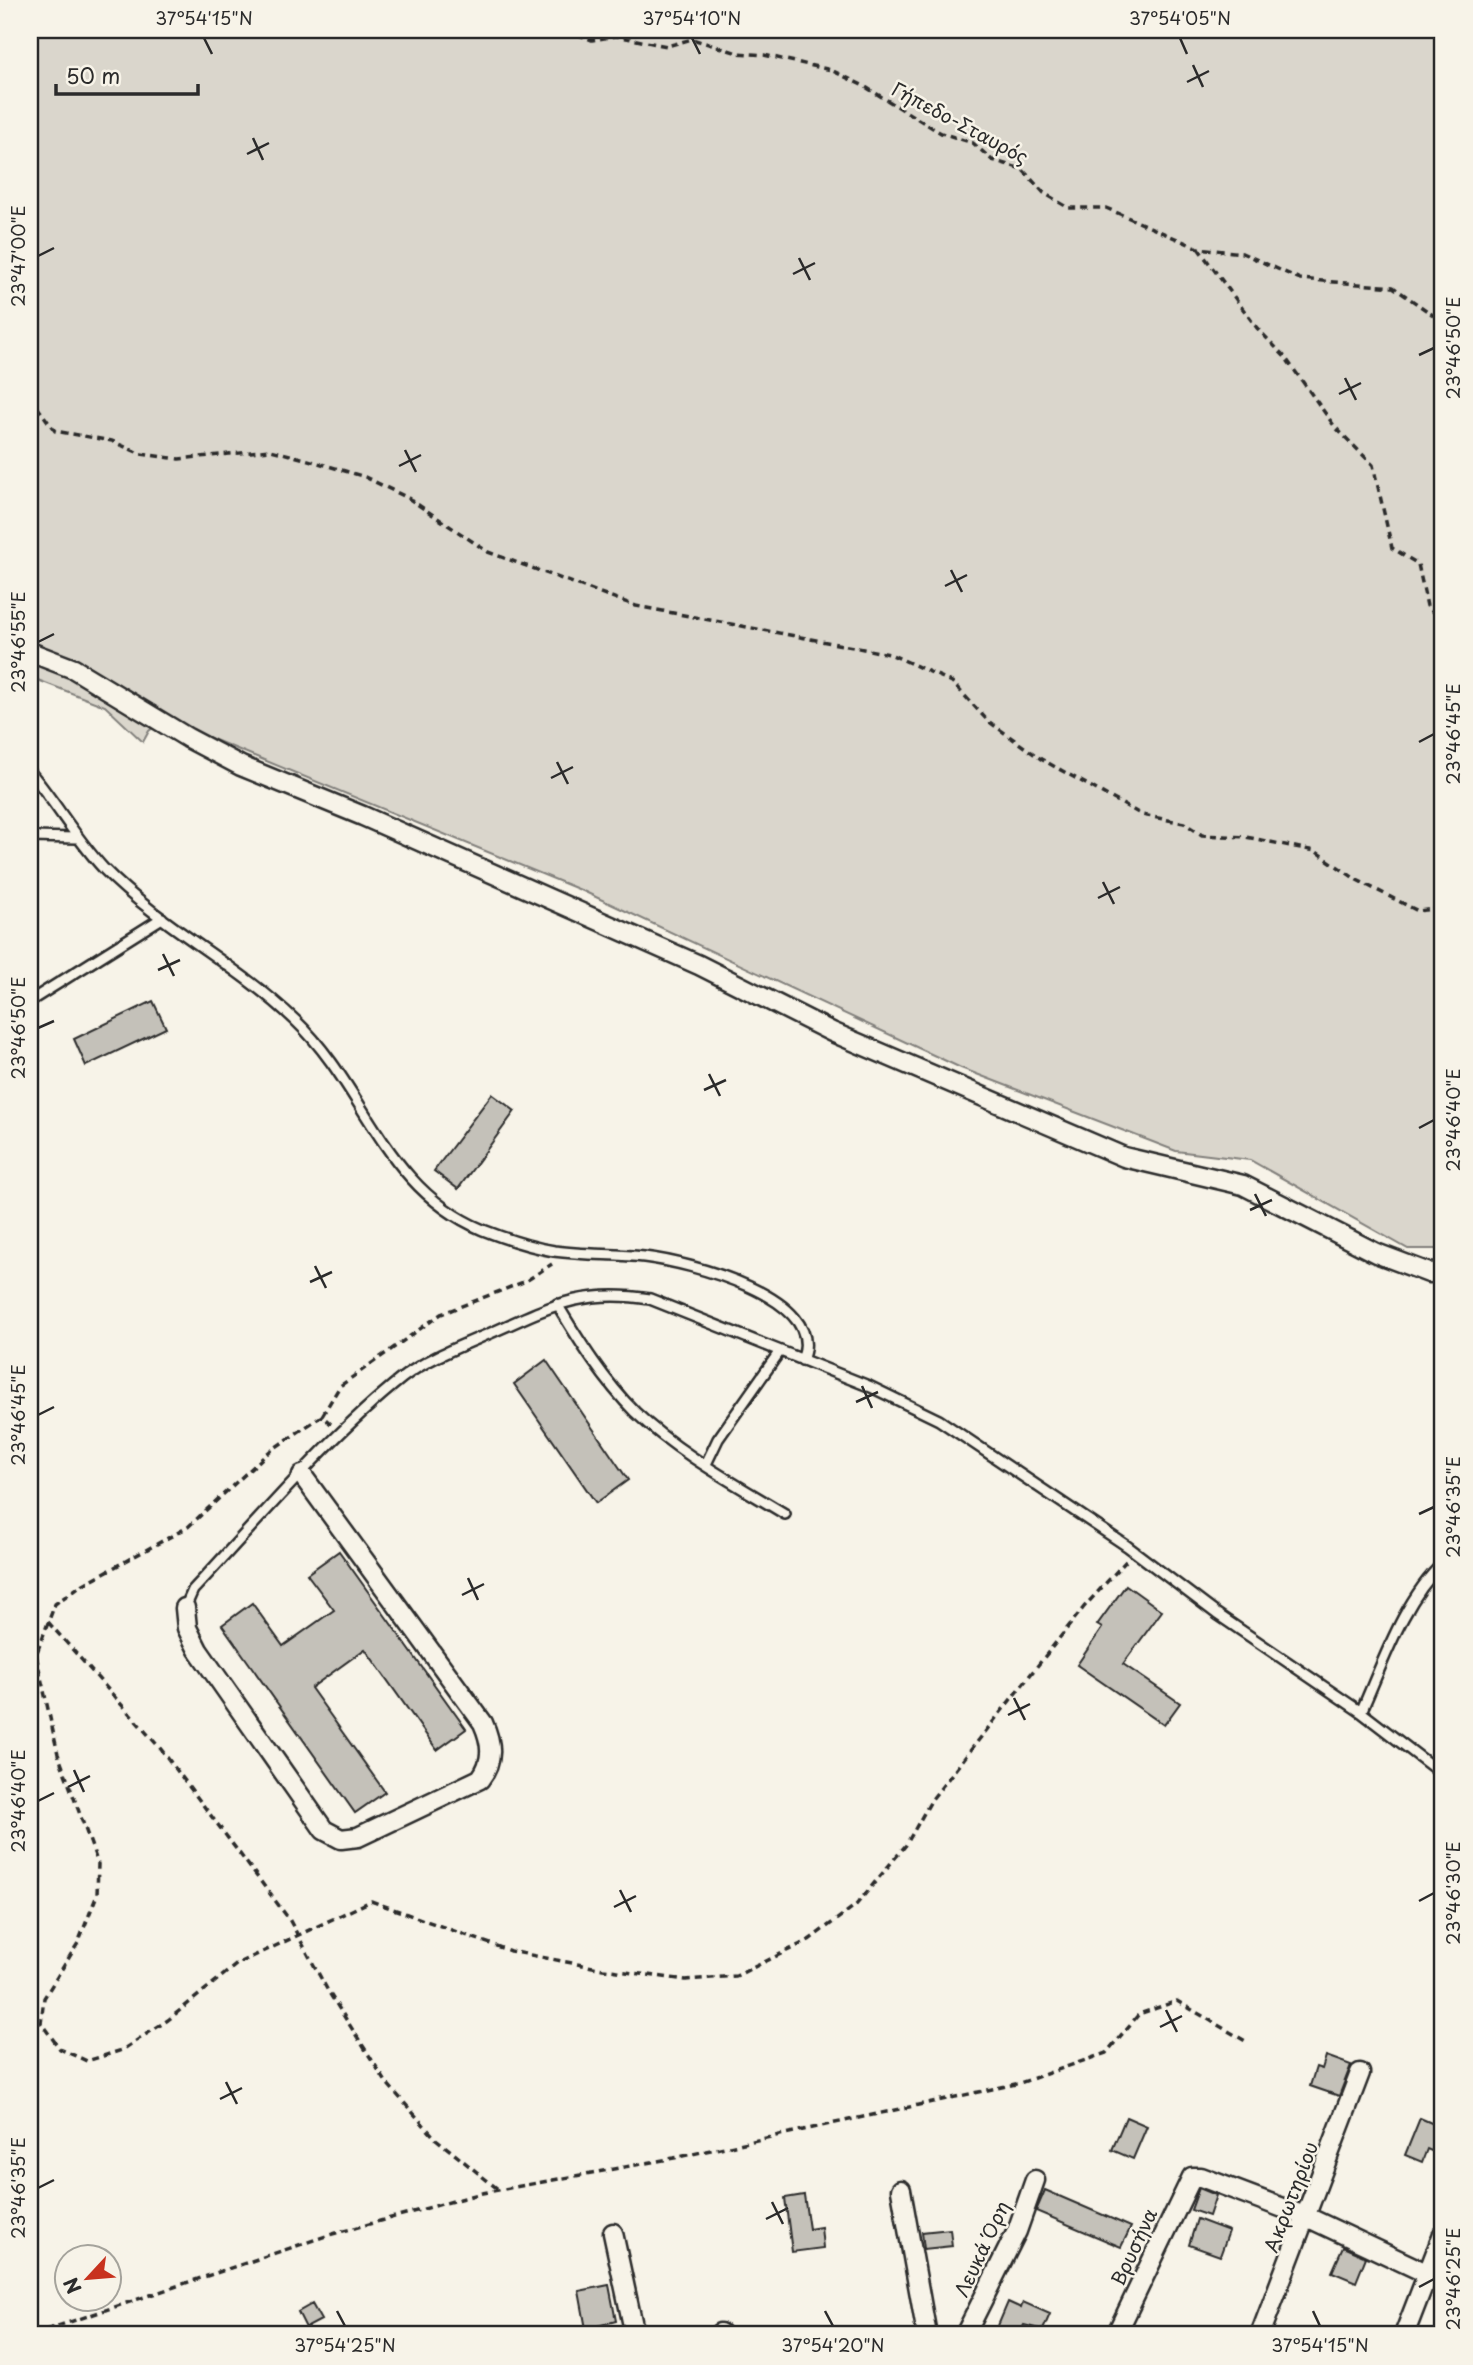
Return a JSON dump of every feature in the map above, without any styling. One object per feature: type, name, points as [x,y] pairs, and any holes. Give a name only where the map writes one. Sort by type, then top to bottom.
[{"type":"street","points":[[30,652],[74,669],[188,738],[241,766],[363,816],[699,965],[845,1037],[1125,1157],[1243,1185],[1376,1254],[1429,1272],[1443,1272]]},
{"type":"street","points":[[185,1608],[187,1628],[198,1650],[324,1830],[341,1839],[358,1837],[480,1779],[488,1768],[491,1741],[483,1723],[302,1475]]},
{"type":"street","name":"Ακρωτηρίου","points":[[1260,2335],[1360,2073]]},
{"type":"street","name":"Βρυσήνα","points":[[1116,2335],[1192,2177],[1201,2177],[1307,2217]]},
{"type":"street","name":"Λευκά Όρη","points":[[965,2335],[1017,2231],[1035,2180]]},
{"type":"street","points":[[901,2190],[927,2335]]},
{"type":"street","points":[[1307,2217],[1443,2281]]},
{"type":"street","points":[[613,2233],[635,2335]]},
{"type":"street","points":[[1404,2335],[1443,2234]]},
{"type":"lane","points":[[30,772],[105,870],[162,918],[294,1019],[340,1074],[394,1161],[442,1205],[492,1233],[516,1242],[561,1251],[670,1262],[759,1291],[785,1305],[800,1322],[806,1337],[802,1360]]},
{"type":"lane","points":[[30,837],[78,838]]},
{"type":"lane","points":[[30,1001],[162,918]]},
{"type":"lane","points":[[185,1608],[192,1590],[348,1427],[404,1377],[449,1352],[557,1304],[578,1297],[616,1294],[650,1299],[871,1387],[939,1420],[1115,1538],[1217,1614],[1361,1712],[1443,1774]]},
{"type":"lane","points":[[557,1304],[581,1343],[634,1411],[671,1441],[785,1514]]},
{"type":"lane","points":[[706,1464],[718,1439],[780,1351]]},
{"type":"lane","points":[[1361,1712],[1409,1609],[1432,1574],[1443,1563]]},
{"type":"path","name":"Γήπεδο-Σταυρός","points":[[566,30],[592,40],[616,36],[667,46],[692,39],[738,53],[764,55],[831,70],[864,86],[941,132],[973,143],[992,160],[1022,169],[1044,193],[1069,208],[1106,208],[1198,248],[1242,253],[1300,279],[1393,287],[1443,322]]},
{"type":"path","points":[[1198,248],[1257,328],[1285,357],[1335,427],[1373,465],[1392,548],[1419,564],[1427,606],[1443,623]]},
{"type":"path","points":[[30,397],[55,431],[112,441],[141,454],[179,459],[271,450],[365,477],[408,498],[488,552],[636,606],[890,654],[953,681],[988,721],[1041,760],[1142,815],[1184,823],[1202,835],[1246,836],[1315,851],[1357,880],[1418,911],[1443,908]]},
{"type":"path","points":[[322,1416],[326,1404],[340,1386],[441,1314],[548,1270],[561,1251]]},
{"type":"path","points":[[47,1621],[160,1748],[289,1919],[328,1991],[386,2082],[436,2139],[499,2190]]},
{"type":"path","points":[[46,2330],[328,2235],[499,2190],[674,2158],[1020,2083],[1106,2053],[1139,2014],[1177,2001],[1247,2042]]},
{"type":"shaded area","points":[[30,30],[1443,30],[1443,1249],[1408,1249],[1250,1160],[1176,1151],[961,1068],[583,891],[164,719],[149,731],[143,742],[105,706],[30,677]]},
{"type":"building","points":[[153,1001],[166,1028],[86,1066],[74,1039]]},
{"type":"building","points":[[492,1094],[515,1111],[458,1189],[434,1171]]},
{"type":"building","points":[[546,1360],[628,1480],[596,1503],[514,1384]]},
{"type":"building","points":[[339,1551],[466,1729],[437,1750],[365,1649],[311,1688],[385,1792],[355,1813],[222,1625],[252,1603],[283,1646],[334,1610],[307,1574]]},
{"type":"building","points":[[1126,1585],[1162,1611],[1123,1664],[1180,1703],[1164,1725],[1077,1665],[1102,1628],[1097,1625]]},
{"type":"building","points":[[1326,2056],[1351,2065],[1339,2096],[1310,2086],[1316,2067],[1322,2069]]},
{"type":"building","points":[[1126,2117],[1147,2126],[1133,2159],[1112,2150]]},
{"type":"building","points":[[1420,2118],[1443,2128],[1443,2156],[1427,2149],[1422,2162],[1405,2155]]},
{"type":"building","points":[[1199,2188],[1216,2195],[1209,2216],[1191,2210]]},
{"type":"building","points":[[1045,2190],[1131,2227],[1121,2247],[1036,2211]]},
{"type":"building","points":[[804,2195],[809,2229],[821,2227],[823,2248],[792,2252],[785,2198]]},
{"type":"building","points":[[1197,2219],[1229,2231],[1220,2256],[1189,2245]]},
{"type":"building","points":[[950,2229],[952,2246],[924,2249],[922,2232]]},
{"type":"building","points":[[1343,2247],[1366,2257],[1356,2282],[1332,2272]]},
{"type":"building","points":[[609,2285],[616,2321],[586,2329],[579,2291]]},
{"type":"building","points":[[1008,2302],[1021,2308],[1023,2302],[1050,2314],[1043,2330],[1024,2325],[1019,2335],[1012,2335],[997,2328]]},
{"type":"building","points":[[312,2304],[321,2320],[306,2328],[298,2312]]}]
